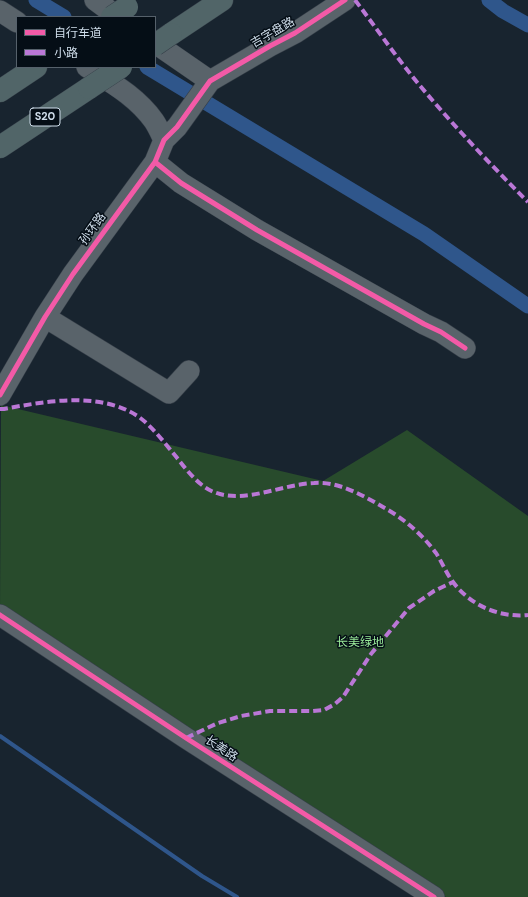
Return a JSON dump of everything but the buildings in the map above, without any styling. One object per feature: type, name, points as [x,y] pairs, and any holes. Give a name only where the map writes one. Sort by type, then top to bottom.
[{"type":"highway","points":[[160,41],[222,0]]},
{"type":"highway","points":[[0,91],[34,68]]},
{"type":"highway","name":"S20","points":[[0,147],[119,68]]},
{"type":"street","points":[[10,0],[0,10],[16,21]]},
{"type":"street","points":[[95,0],[123,10]]},
{"type":"street","name":"吉字盘路","points":[[210,81],[295,33],[345,0]]},
{"type":"street","points":[[160,41],[210,81]]},
{"type":"street","points":[[89,68],[125,91],[142,106],[155,122],[170,134]]},
{"type":"street","name":"孙环路","points":[[0,395],[73,274],[155,162],[170,134],[210,81]]},
{"type":"street","points":[[155,162],[182,183],[257,230],[440,332],[465,348]]},
{"type":"street","points":[[46,317],[168,393],[189,371]]},
{"type":"street","name":"长美路","points":[[0,615],[204,750],[434,897]]},
{"type":"green space","name":"长美绿地","points":[[1,405],[323,481],[407,430],[528,516],[528,897],[446,897],[0,610]]},
{"type":"waterway","points":[[36,0],[62,16]]},
{"type":"waterway","points":[[489,0],[503,11],[528,25]]},
{"type":"waterway","points":[[149,68],[424,234],[528,306]]},
{"type":"waterway","points":[[0,736],[202,876],[237,897]]},
{"type":"marked path","points":[[355,0],[397,57],[440,109],[528,202]]},
{"type":"marked path","points":[[0,409],[37,403],[73,400],[91,401],[124,409],[139,417],[150,426],[196,480],[207,489],[220,494],[243,496],[314,483],[332,484],[350,490],[367,498],[405,521],[431,546],[453,582],[468,597],[496,612],[528,615]]},
{"type":"marked path","points":[[186,738],[218,723],[241,716],[270,711],[324,710],[335,704],[343,697],[371,654],[409,608],[434,591],[453,582]]},
{"type":"cycle path","points":[[0,395],[45,317],[73,274],[155,162],[164,140],[177,127],[210,81],[295,33],[345,0]]},
{"type":"cycle path","points":[[155,162],[181,183],[257,230],[424,324],[441,332],[465,348]]},
{"type":"cycle path","points":[[0,615],[186,738],[434,897]]}]
